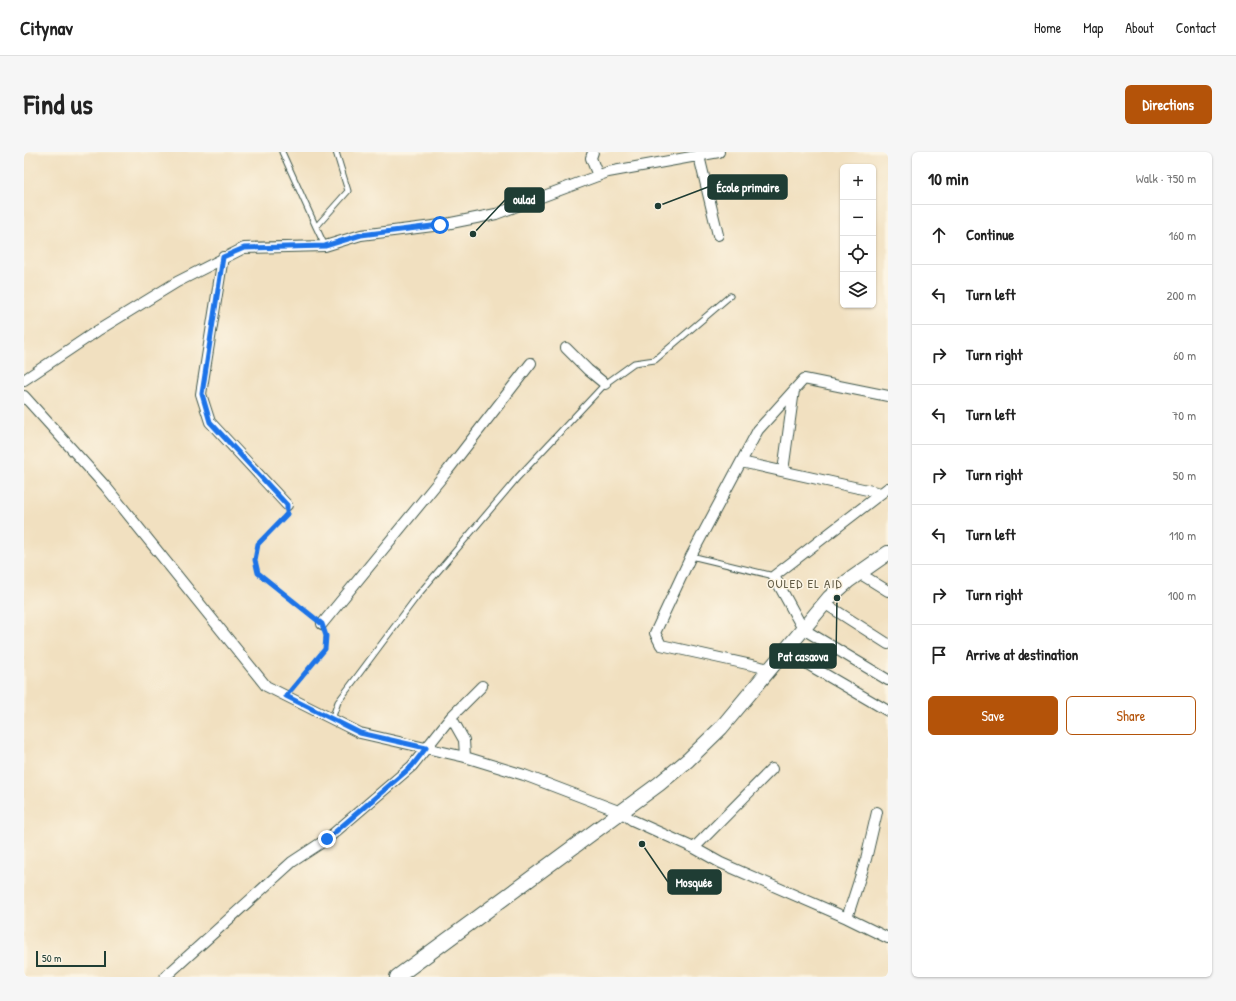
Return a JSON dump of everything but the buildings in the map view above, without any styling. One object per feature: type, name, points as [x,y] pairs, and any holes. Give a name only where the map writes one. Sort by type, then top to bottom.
[{"type":"street","points":[[593,152],[591,158],[598,176]]},
{"type":"street","points":[[24,380],[98,331],[177,282],[223,257],[244,248],[325,246],[361,235],[440,225],[496,214],[608,172],[719,152]]},
{"type":"street","points":[[699,156],[718,235]]},
{"type":"street","points":[[223,257],[202,394],[210,422],[287,505]]},
{"type":"street","points":[[566,348],[588,370],[605,384]]},
{"type":"street","points":[[322,624],[448,470],[531,363]]},
{"type":"street","points":[[770,669],[661,645],[655,633],[691,556],[758,430],[794,390],[804,380],[888,396]]},
{"type":"street","points":[[783,472],[794,390]]},
{"type":"street","points":[[24,396],[106,486],[266,686],[360,733],[464,757],[524,775],[621,812],[632,820],[694,848],[721,863],[847,918],[888,938]]},
{"type":"street","points":[[741,462],[783,472],[884,491]]},
{"type":"street","points":[[884,491],[774,576],[803,629],[888,680]]},
{"type":"street","points":[[398,977],[659,784],[707,742],[836,590],[888,554]]},
{"type":"street","points":[[859,573],[888,591]]},
{"type":"street","points":[[824,603],[888,644]]},
{"type":"street","points":[[785,651],[888,710]]},
{"type":"street","points":[[165,977],[292,862],[327,839],[412,766],[451,717],[482,686]]},
{"type":"street","points":[[451,717],[464,740],[464,757]]},
{"type":"street","points":[[694,848],[772,769]]},
{"type":"street","points":[[847,918],[866,859],[878,812]]},
{"type":"lane","points":[[282,152],[325,246]]},
{"type":"lane","points":[[316,227],[348,191],[336,152]]},
{"type":"lane","points":[[332,719],[338,702],[418,595],[518,477],[605,384],[634,363],[655,360],[730,296]]},
{"type":"lane","points":[[691,556],[774,576]]},
{"type":"path","points":[[286,696],[325,649],[326,636],[322,624],[258,573],[255,560],[258,544],[287,514],[287,505]]},
{"type":"place","name":"École primaire","points":[[658,206]]},
{"type":"place","name":"oulad","points":[[473,234]]},
{"type":"place","name":"Pat casaova","points":[[837,598]]},
{"type":"place","name":"Mosquée","points":[[642,844]]},
{"type":"district","name":"OULED EL AID","points":[[805,583]]},
{"type":"route","points":[[327,839],[412,766],[426,748],[360,733],[286,696],[325,649],[326,636],[322,624],[258,573],[255,560],[258,544],[287,514],[287,505],[210,422],[202,394],[223,257],[244,248],[325,246],[361,235],[440,225]]}]
